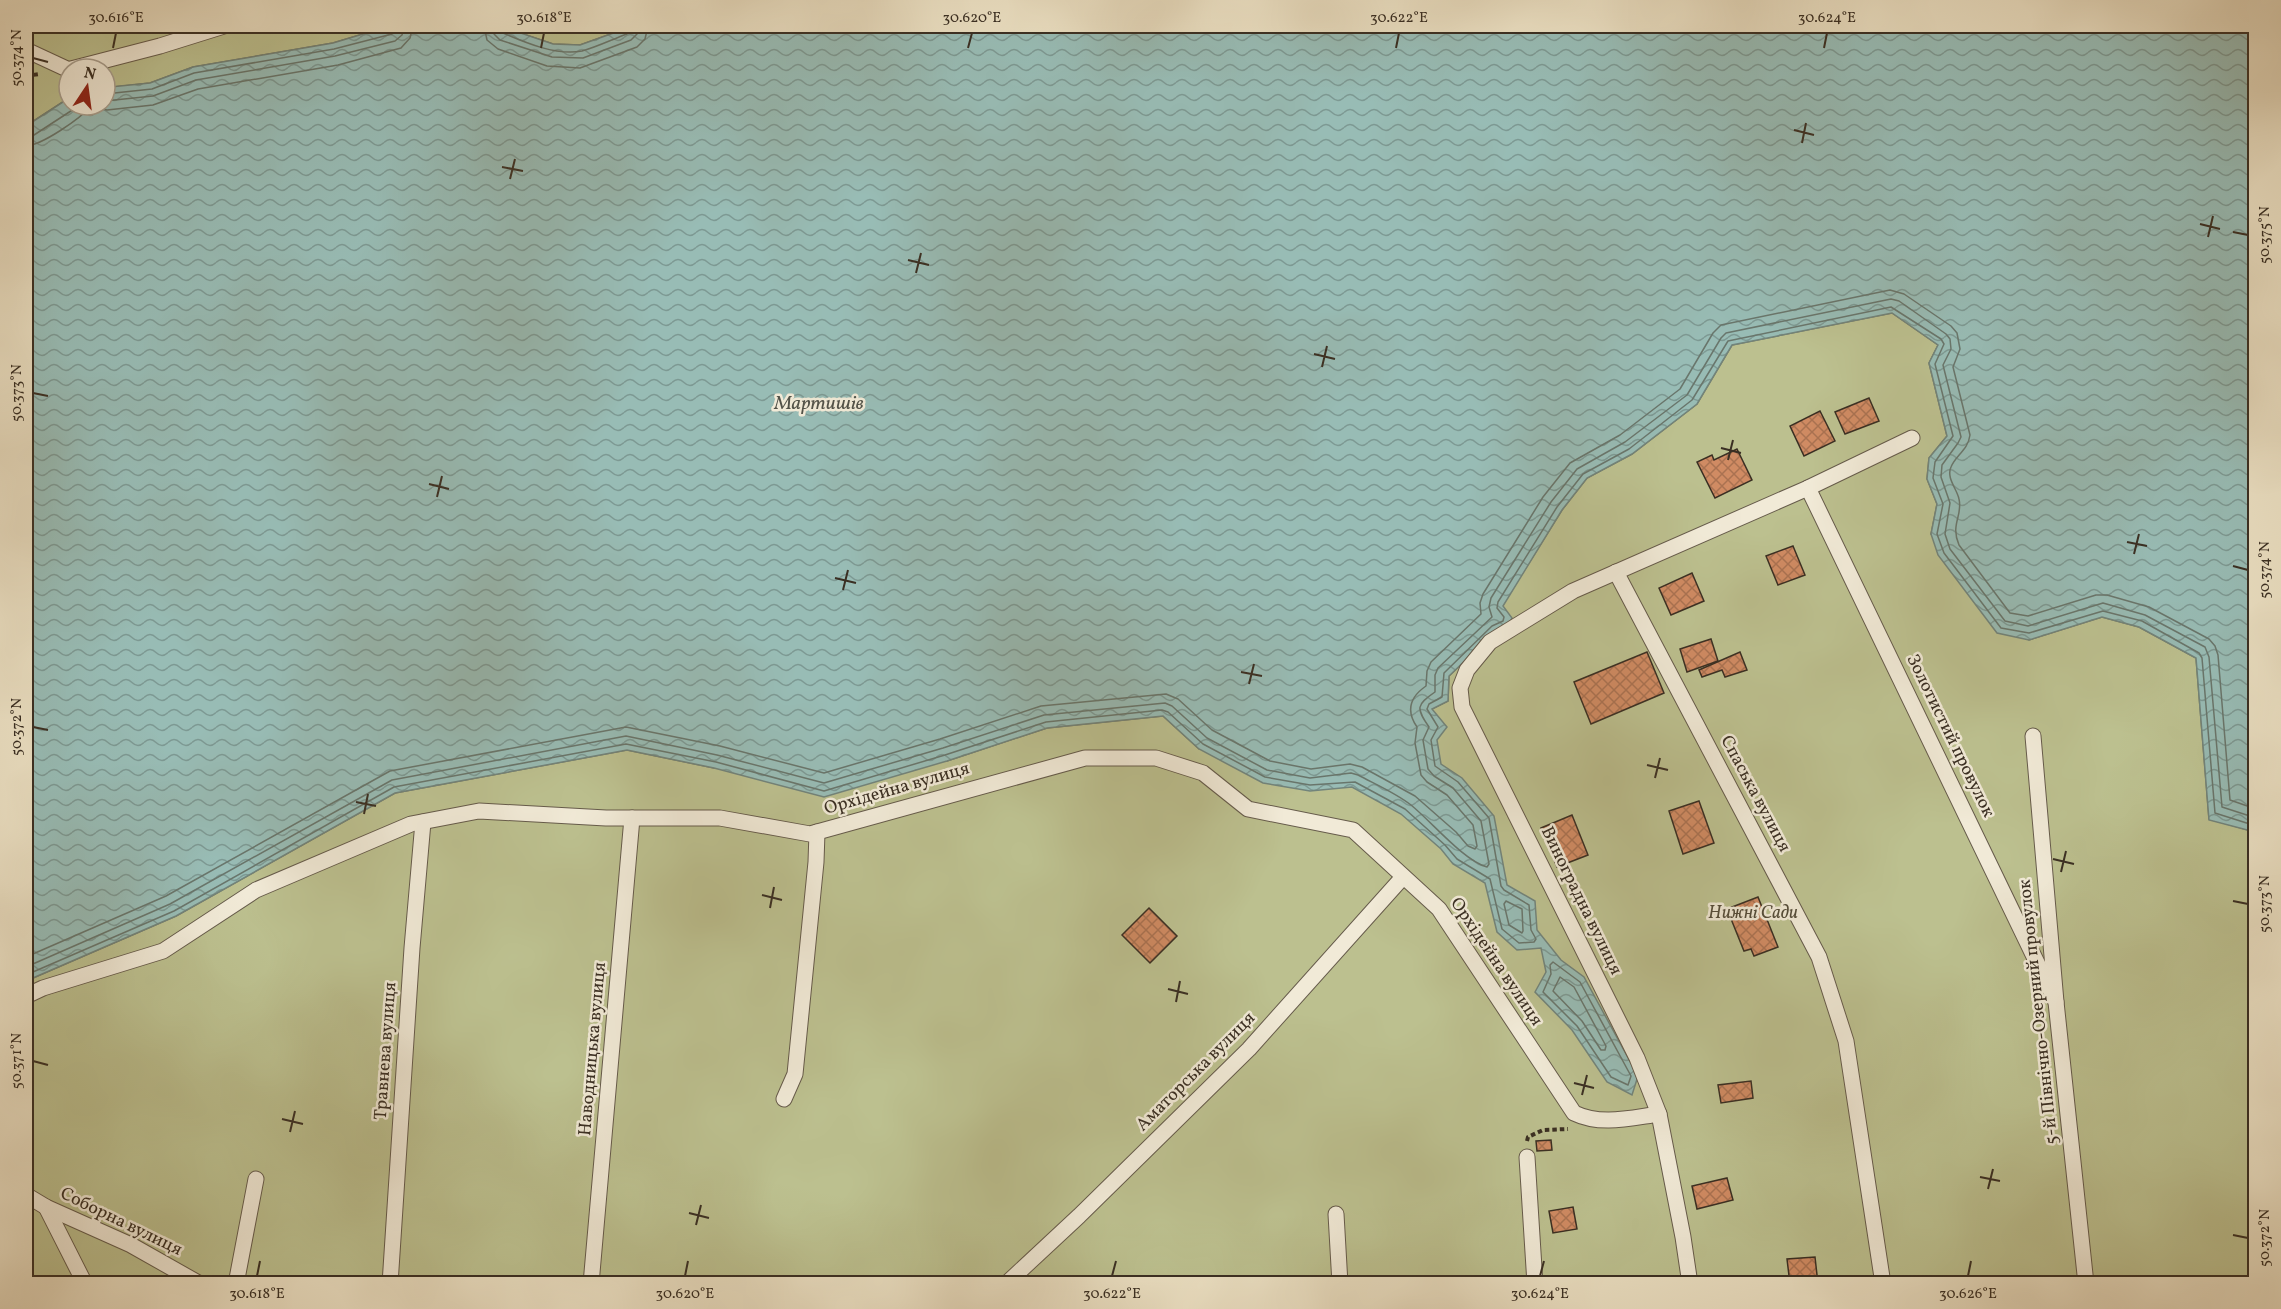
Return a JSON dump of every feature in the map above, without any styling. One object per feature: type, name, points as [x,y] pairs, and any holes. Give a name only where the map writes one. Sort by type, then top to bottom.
[{"type":"street","points":[[117,57],[224,26]]},
{"type":"street","points":[[26,50],[57,63]]},
{"type":"street","points":[[1616,572],[1808,488],[1911,438]]},
{"type":"street","name":"Золотистий провулок","points":[[1808,488],[2056,1002]]},
{"type":"street","name":"Виноградна вулиця","points":[[1616,572],[1573,591],[1490,642],[1467,669],[1460,688],[1462,707],[1637,1058],[1659,1114],[1690,1284]]},
{"type":"street","name":"Спаська вулиця","points":[[1616,572],[1819,957],[1846,1041],[1883,1284]]},
{"type":"street","name":"5-й Північно-Озерний провулок","points":[[2033,736],[2056,1002],[2086,1284]]},
{"type":"street","name":"Орхідейна вулиця","points":[[26,996],[43,988],[163,951],[256,890],[411,824],[478,811],[632,818],[720,818],[810,834],[1085,758],[1156,758],[1203,774],[1248,809],[1353,830],[1439,909],[1574,1113],[1580,1116]]},
{"type":"street","name":"Наводницька вулиця","points":[[591,1284],[632,818]]},
{"type":"street","name":"Травнева вулиця","points":[[390,1284],[412,948],[423,822]]},
{"type":"street","points":[[783,1099],[795,1074],[817,832]]},
{"type":"street","name":"Аматорська вулиця","points":[[1006,1284],[1079,1216],[1249,1049],[1403,877]]},
{"type":"street","points":[[1580,1116],[1603,1122],[1659,1114]]},
{"type":"street","points":[[1527,1157],[1535,1284]]},
{"type":"street","points":[[236,1284],[256,1179]]},
{"type":"street","name":"Соборна вулиця","points":[[26,1195],[46,1207],[131,1245],[200,1284]]},
{"type":"street","points":[[46,1207],[85,1284]]},
{"type":"street","points":[[1335,1214],[1340,1284]]},
{"type":"path","points":[[1527,1157],[1528,1137],[1543,1130],[1567,1130],[1574,1126],[1580,1116]]},
{"type":"green space","points":[[26,26],[409,26],[373,31],[333,43],[193,67],[150,83],[117,87],[117,57],[57,57],[57,106],[26,126]]},
{"type":"green space","points":[[500,26],[633,26],[580,45],[553,44]]},
{"type":"green space","name":"Нижні Сади","points":[[1892,313],[1938,345],[1929,363],[1947,436],[1929,458],[1927,479],[1937,504],[1931,534],[2029,640],[2102,617],[2139,627],[2196,658],[2209,819],[2255,832],[2255,1283],[26,1283],[26,981],[176,916],[395,793],[627,750],[714,768],[947,761],[1047,728],[1163,716],[1199,749],[1432,709],[1448,701],[1449,676],[1496,631],[1502,606],[1562,510],[1587,478],[1632,454],[1697,404],[1732,345]]},
{"type":"water","name":"Мартишів","points":[[409,26],[500,26],[553,44],[580,45],[633,26],[2255,26],[2255,832],[2209,820],[2196,658],[2139,627],[2102,617],[2029,640],[1997,633],[1938,555],[1931,534],[1937,504],[1927,479],[1929,458],[1947,436],[1929,363],[1938,345],[1892,313],[1732,345],[1697,404],[1632,454],[1587,478],[1562,510],[1503,606],[1512,618],[1507,627],[1496,631],[1449,676],[1448,701],[1432,709],[1447,727],[1437,740],[1441,764],[1462,778],[1494,816],[1507,885],[1535,901],[1537,930],[1561,960],[1584,977],[1638,1076],[1632,1095],[1607,1082],[1572,1030],[1535,992],[1546,972],[1541,948],[1517,950],[1497,932],[1485,883],[1453,864],[1441,849],[1401,814],[1352,787],[1310,791],[1263,783],[1199,749],[1163,716],[1047,728],[947,761],[824,797],[714,768],[627,750],[395,793],[176,916],[26,981],[26,126],[57,106],[57,117],[117,117],[117,87],[150,83],[193,67],[333,43],[373,31]]},
{"type":"building","points":[[1869,398],[1879,421],[1845,434],[1835,412]]},
{"type":"building","points":[[1820,411],[1835,441],[1804,456],[1790,426]]},
{"type":"building","points":[[1737,449],[1752,480],[1715,498],[1697,462],[1712,455],[1714,460]]},
{"type":"building","points":[[1793,546],[1805,575],[1778,585],[1766,556]]},
{"type":"building","points":[[1692,573],[1704,601],[1671,615],[1659,588]]},
{"type":"building","points":[[1711,639],[1718,661],[1687,672],[1680,649]]},
{"type":"building","points":[[1647,652],[1664,693],[1591,724],[1574,682]]},
{"type":"building","points":[[1740,652],[1747,670],[1725,677],[1722,670],[1702,677],[1699,670]]},
{"type":"building","points":[[1699,801],[1714,843],[1683,854],[1669,811]]},
{"type":"building","points":[[1572,815],[1588,855],[1557,867],[1541,828]]},
{"type":"building","points":[[1758,897],[1778,947],[1754,956],[1751,949],[1744,951],[1727,909]]},
{"type":"building","points":[[1149,908],[1177,936],[1150,963],[1122,935]]},
{"type":"building","points":[[1751,1081],[1753,1098],[1721,1103],[1718,1085]]},
{"type":"building","points":[[1551,1140],[1552,1150],[1537,1151],[1536,1141]]},
{"type":"building","points":[[1727,1178],[1733,1200],[1697,1209],[1692,1186]]},
{"type":"building","points":[[1573,1207],[1577,1229],[1553,1233],[1549,1211]]},
{"type":"building","points":[[1815,1257],[1818,1284],[1790,1284],[1787,1259]]}]
